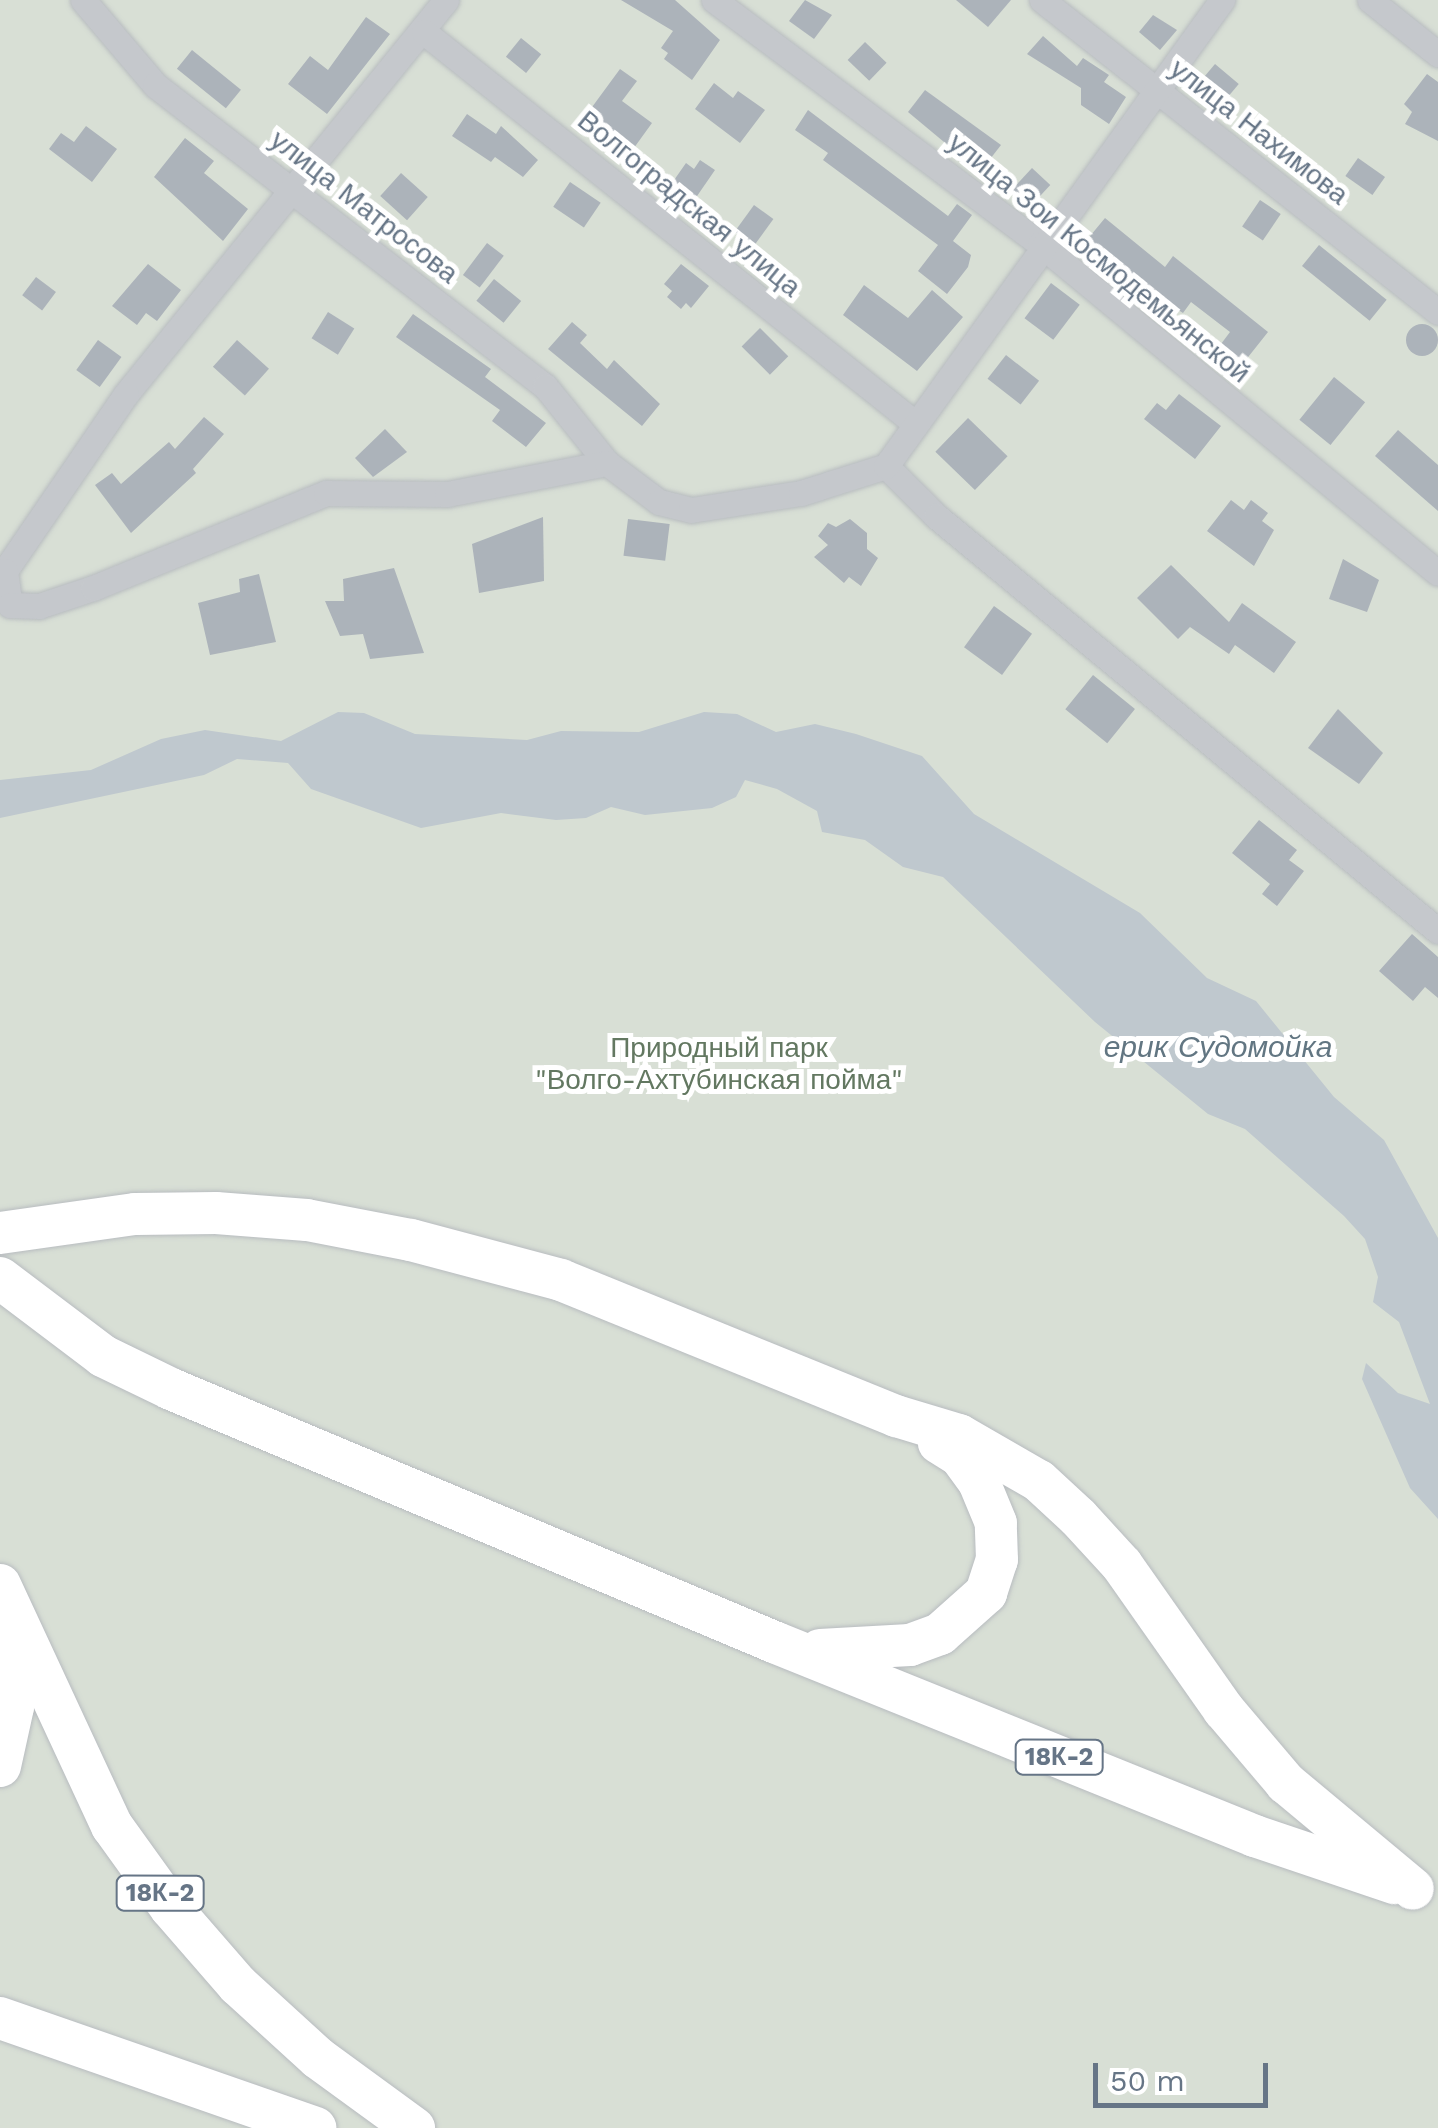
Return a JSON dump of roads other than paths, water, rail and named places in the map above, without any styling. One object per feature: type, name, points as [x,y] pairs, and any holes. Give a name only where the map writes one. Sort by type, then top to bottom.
[{"type":"main road","points":[[0,1233],[135,1214],[216,1213],[307,1220],[411,1240],[560,1280],[896,1416],[959,1435],[1039,1481],[1122,1565],[1224,1710],[1286,1783],[1426,1894]]},
{"type":"main road","name":"18К-2","points":[[0,1278],[103,1356],[774,1642],[1255,1836],[1426,1894]]},
{"type":"main road","points":[[774,1642],[834,1652],[910,1645],[940,1634],[986,1593],[997,1560],[996,1523],[979,1482],[960,1456],[896,1416]]},
{"type":"main road","points":[[0,1766],[13,1706],[2,1590]]},
{"type":"main road","name":"18К-2","points":[[2,1590],[112,1826],[171,1908],[238,1985],[318,2058],[414,2128]]},
{"type":"main road","points":[[0,2018],[314,2128]]},
{"type":"street","name":"улица Матросова","points":[[83,0],[155,85],[545,386],[607,463],[659,502],[690,510],[801,493],[886,466]]},
{"type":"street","points":[[446,0],[296,191],[10,540],[3,587],[10,605],[26,608],[326,493],[447,494],[607,463]]},
{"type":"street","name":"улица Зои Космодемьянской","points":[[714,0],[1040,244],[1438,572]]},
{"type":"street","name":"улица Нахимова","points":[[1042,0],[1438,312]]},
{"type":"street","points":[[1222,0],[1040,244],[886,466],[936,516],[1438,931]]},
{"type":"street","points":[[1370,0],[1438,54]]},
{"type":"street","name":"Волгоградская улица","points":[[424,32],[916,424]]},
{"type":"water","name":"ерик Судомойка","points":[[338,712],[364,713],[415,734],[527,740],[561,731],[639,732],[704,712],[737,714],[776,732],[815,724],[856,734],[922,756],[974,814],[1140,913],[1207,978],[1256,1001],[1334,1097],[1384,1140],[1438,1238],[1438,1519],[1410,1488],[1362,1379],[1366,1363],[1398,1393],[1430,1404],[1399,1322],[1373,1302],[1378,1277],[1365,1239],[1245,1129],[1208,1114],[1095,1022],[943,877],[903,867],[865,840],[822,832],[817,811],[777,789],[745,780],[736,797],[712,808],[645,815],[611,807],[586,818],[556,820],[501,813],[421,828],[311,789],[288,763],[237,759],[204,775],[0,818],[0,780],[91,770],[161,739],[205,730],[281,741]]},
{"type":"park label","name":"Природный парк \"Волго-Ахтубинская пойма\"","points":[[719,1064]]}]
